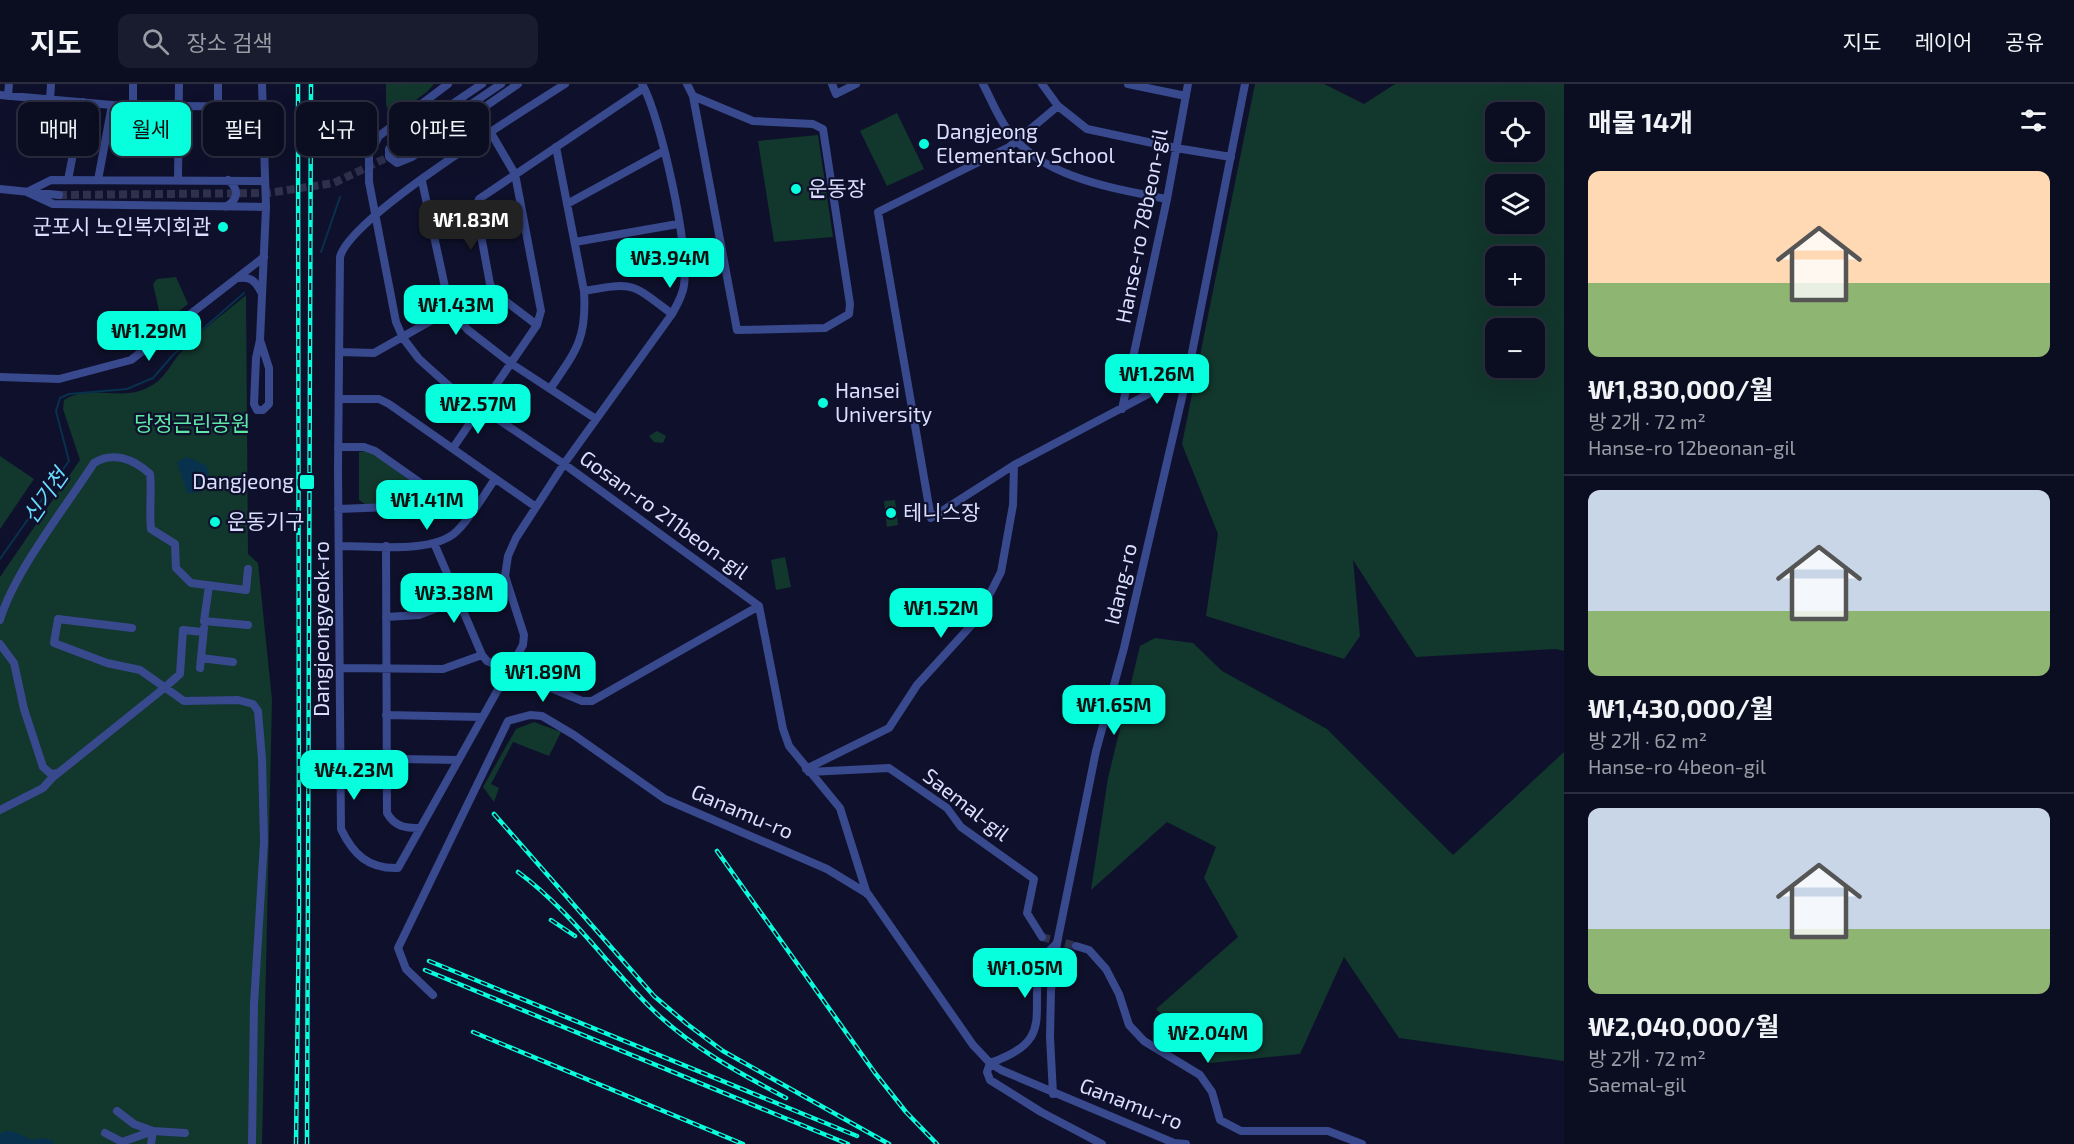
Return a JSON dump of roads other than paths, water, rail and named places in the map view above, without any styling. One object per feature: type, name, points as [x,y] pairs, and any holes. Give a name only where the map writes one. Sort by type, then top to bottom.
[{"type":"street","points":[[9,84],[4,96],[83,102]]},
{"type":"street","points":[[50,100],[51,84]]},
{"type":"street","points":[[133,84],[133,102]]},
{"type":"street","points":[[179,84],[179,102]]},
{"type":"street","points":[[218,84],[218,102]]},
{"type":"street","points":[[262,84],[262,102]]},
{"type":"street","name":"Gosan-ro 211beon-gil","points":[[448,84],[379,136],[367,165],[396,322],[403,338],[431,371],[564,464],[759,606],[783,729],[789,746],[840,808],[868,894]]},
{"type":"street","points":[[482,84],[393,144],[388,149],[389,157],[397,163],[412,156],[518,84]]},
{"type":"street","points":[[474,102],[501,84]]},
{"type":"street","name":"Dangjeongyeok-ro","points":[[565,84],[376,213],[342,251],[338,447],[338,509],[341,546],[341,829],[351,850],[371,864],[398,868],[509,672],[523,645],[524,635],[505,576],[508,556],[516,538],[564,464],[672,314],[682,294],[685,272],[678,224],[658,119],[643,86]]},
{"type":"street","points":[[687,84],[693,96],[737,330],[825,328],[838,322],[849,314],[850,304],[824,129],[813,124],[762,123],[693,96]]},
{"type":"street","points":[[832,84],[836,94],[856,84]]},
{"type":"street","points":[[983,84],[1000,118],[1017,141],[1038,157],[1074,177],[1167,199]]},
{"type":"street","points":[[1042,84],[1058,106],[1087,129],[1231,157]]},
{"type":"street","points":[[1128,84],[1186,96]]},
{"type":"street","name":"Hanse-ro 78beon-gil","points":[[1122,409],[1167,199],[1188,84]]},
{"type":"street","name":"Idang-ro","points":[[1053,1094],[1050,1037],[1051,990],[1057,943],[1096,751],[1124,648],[1186,381],[1245,84]]},
{"type":"street","points":[[537,325],[495,294],[490,284],[476,208],[479,199],[643,86]]},
{"type":"street","points":[[1058,106],[1017,141],[878,212],[931,518],[1014,465],[1171,382],[1186,381]]},
{"type":"street","points":[[98,180],[111,110]]},
{"type":"street","points":[[453,447],[512,364],[537,325],[541,311],[515,174],[491,133]]},
{"type":"street","points":[[550,389],[579,346],[586,315],[584,291],[556,147]]},
{"type":"street","points":[[567,204],[664,151]]},
{"type":"street","points":[[68,180],[73,156]]},
{"type":"street","points":[[178,156],[178,180]]},
{"type":"street","points":[[260,340],[269,368],[269,404],[263,410],[257,410],[254,404],[256,358],[260,340],[266,207],[263,156]]},
{"type":"street","points":[[27,192],[51,180],[264,181]]},
{"type":"street","points":[[225,207],[232,202],[237,193],[236,188],[228,180]]},
{"type":"street","points":[[422,181],[450,310],[468,330],[512,364],[596,419]]},
{"type":"street","points":[[0,189],[59,195]]},
{"type":"street","points":[[27,192],[53,204],[266,207]]},
{"type":"street","points":[[575,242],[678,224]]},
{"type":"street","points":[[0,377],[59,379],[131,360],[264,257]]},
{"type":"street","points":[[239,278],[256,281],[262,294]]},
{"type":"street","points":[[584,291],[625,284],[638,289],[672,314]]},
{"type":"street","points":[[339,352],[374,353],[450,310]]},
{"type":"street","points":[[339,399],[379,399],[453,447],[536,507]]},
{"type":"street","points":[[338,447],[364,447],[375,451],[469,517]]},
{"type":"street","points":[[0,620],[4,606],[23,572],[94,463],[111,457],[129,459],[150,474],[153,499],[150,514],[151,530],[175,544],[176,568],[191,583],[246,590],[248,569]]},
{"type":"street","points":[[808,770],[889,728],[917,685],[977,619],[1001,572],[1013,505],[1014,465]]},
{"type":"street","points":[[341,546],[434,543],[456,532],[495,479]]},
{"type":"street","points":[[338,509],[418,506],[432,490]]},
{"type":"street","points":[[434,543],[487,662],[575,700],[592,701],[759,606]]},
{"type":"street","points":[[386,546],[387,813],[392,822],[404,828],[420,828]]},
{"type":"street","points":[[200,668],[209,586]]},
{"type":"street","points":[[386,617],[419,615],[458,600]]},
{"type":"street","points":[[132,628],[58,619],[54,642],[107,663],[140,670],[184,701],[238,700],[253,705],[258,711],[264,842],[254,1004],[252,1144]]},
{"type":"street","points":[[204,621],[248,625]]},
{"type":"street","points":[[0,810],[43,789],[59,773],[165,688],[180,674],[183,630],[203,632]]},
{"type":"street","points":[[0,644],[14,663],[24,709],[43,767],[51,774],[59,773]]},
{"type":"street","points":[[341,668],[443,669],[482,654]]},
{"type":"street","points":[[201,658],[233,662]]},
{"type":"street","points":[[387,715],[482,717]]},
{"type":"street","name":"Ganamu-ro","points":[[433,994],[406,969],[398,948],[508,722],[530,715],[542,716],[574,735],[665,799],[827,869],[868,894],[973,1046],[990,1063],[1053,1094],[1174,1143],[1186,1144]]},
{"type":"street","points":[[341,758],[458,760]]},
{"type":"street","name":"Saemal-gil","points":[[808,770],[889,768],[947,808],[960,826],[1034,879],[1027,913],[1042,937]]},
{"type":"street","points":[[1057,943],[1042,959],[1035,1031],[1015,1052],[990,1063],[987,1072],[990,1080],[1041,1112],[1102,1144]]},
{"type":"street","points":[[1076,946],[1089,950],[1106,969],[1119,994],[1129,1025],[1144,1041],[1200,1075],[1212,1092],[1220,1120],[1241,1131],[1329,1131],[1362,1144]]},
{"type":"street","points":[[117,1111],[134,1124],[153,1131],[185,1133]]},
{"type":"street","points":[[105,1133],[122,1142],[153,1131]]},
{"type":"street","points":[[151,1144],[153,1131]]},
{"type":"water","points":[[186,457],[206,465],[209,473],[201,492],[187,493],[177,462]]},
{"type":"water","points":[[5,1131],[15,1132],[32,1140],[41,1138],[52,1140],[54,1144],[0,1144],[0,1134]]},
{"type":"waterway","points":[[321,252],[340,197]]},
{"type":"waterway","name":"신기천","points":[[0,559],[69,461],[56,411],[60,398],[69,394],[127,389],[153,378],[173,355],[244,293]]},
{"type":"tunnel","points":[[59,195],[268,193],[334,183],[390,156]]},
{"type":"tunnel","points":[[1042,937],[1076,946]]},
{"type":"railway","points":[[296,1144],[299,912],[298,84]]},
{"type":"railway","points":[[307,1144],[311,84]]},
{"type":"railway","points":[[494,814],[654,996],[687,1024],[723,1051],[889,1144]]},
{"type":"railway","points":[[717,851],[875,1073],[906,1112],[937,1144]]},
{"type":"railway","points":[[518,872],[555,903],[636,993],[683,1036],[716,1059],[786,1098]]},
{"type":"railway","points":[[551,920],[575,936]]},
{"type":"railway","points":[[429,961],[857,1136]]},
{"type":"railway","points":[[425,970],[848,1144]]},
{"type":"railway","points":[[473,1032],[743,1144]]},
{"type":"place","name":"Dangjeong Elementary School","points":[[924,144]]},
{"type":"place","name":"운동장","points":[[796,189]]},
{"type":"place","name":"군포시 노인복지회관","points":[[223,227]]},
{"type":"place","name":"Hansei University","points":[[823,403]]},
{"type":"place","name":"Dangjeong","points":[[307,482]]},
{"type":"place","name":"테니스장","points":[[891,513]]},
{"type":"place","name":"운동기구","points":[[215,522]]},
{"type":"park label","name":"당정근린공원","points":[[192,424]]}]
